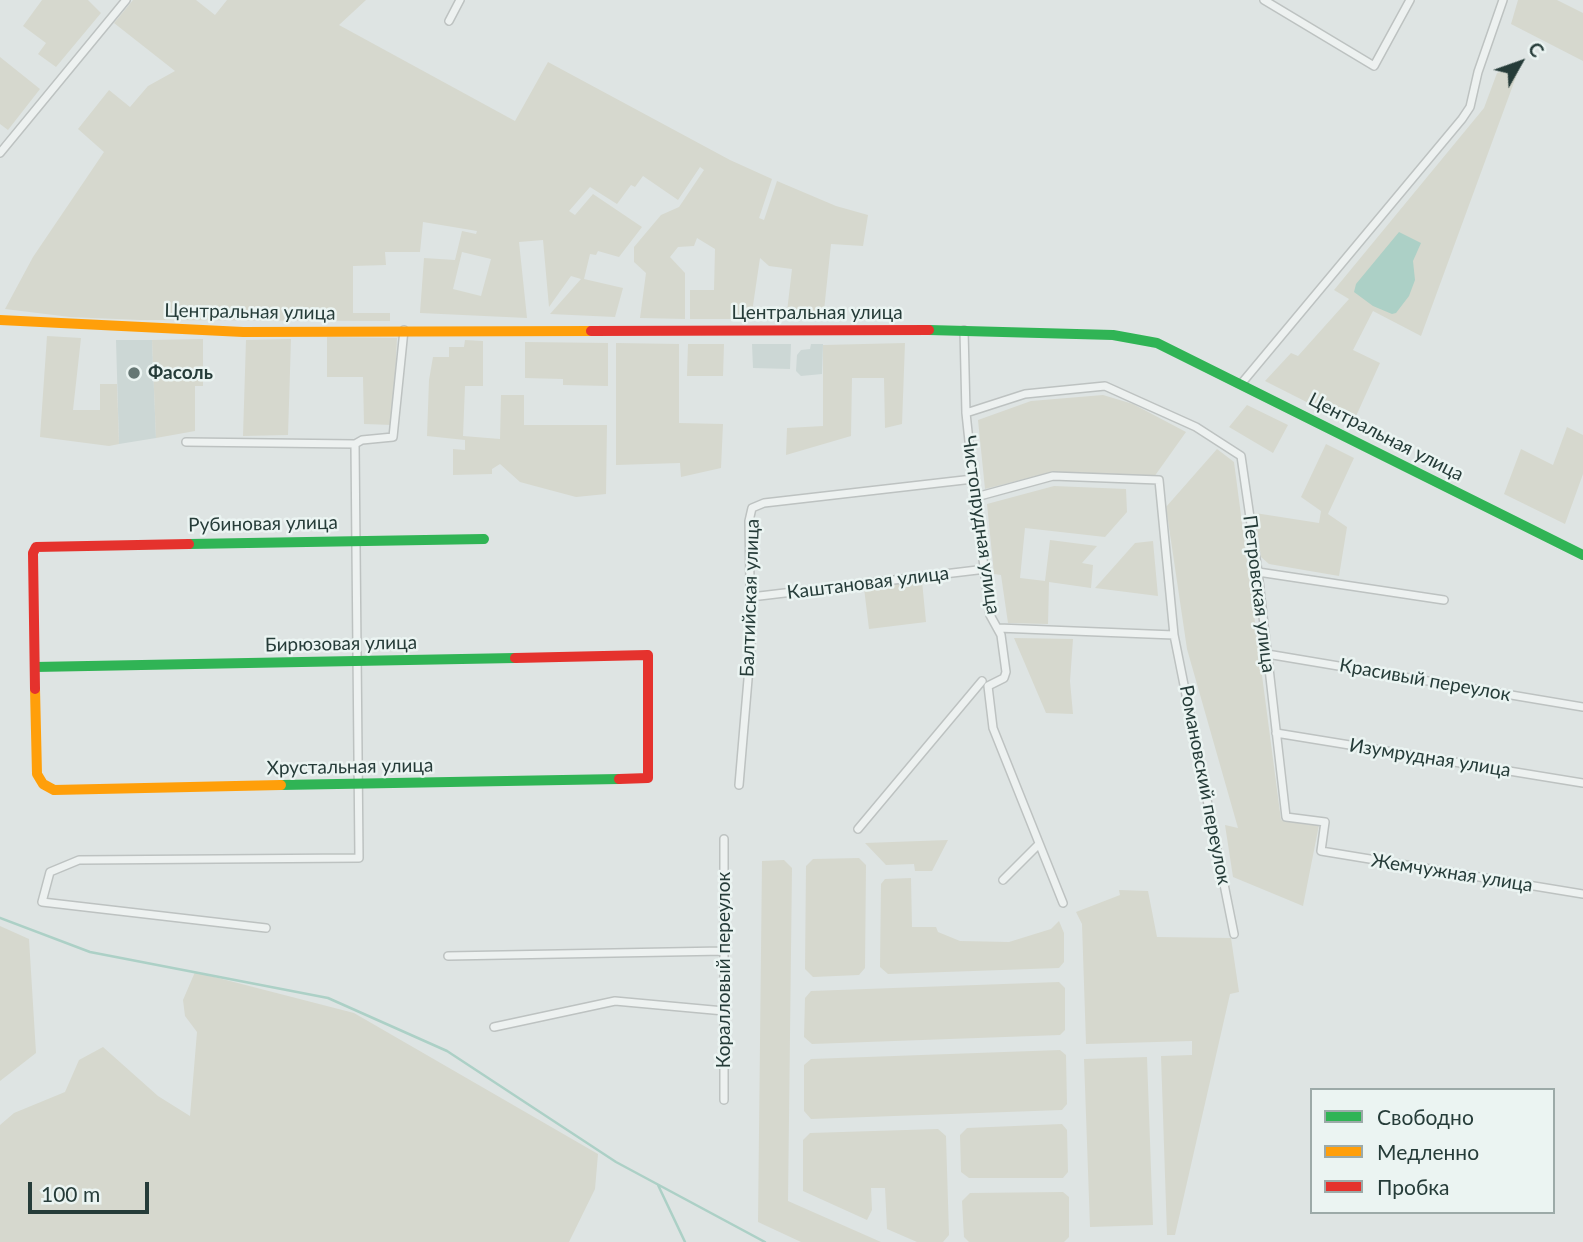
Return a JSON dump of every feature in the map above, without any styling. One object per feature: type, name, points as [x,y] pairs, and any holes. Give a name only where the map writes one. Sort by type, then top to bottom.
[{"type":"street","points":[[0,153],[126,0]]},
{"type":"street","points":[[449,21],[460,0]]},
{"type":"street","points":[[1264,0],[1275,3],[1374,66],[1410,0]]},
{"type":"street","points":[[1241,384],[1462,119],[1470,107],[1478,72],[1503,0]]},
{"type":"street","name":"Центральная улица","points":[[0,320],[243,332],[964,330],[1113,335],[1157,343],[1583,555]]},
{"type":"street","points":[[186,442],[355,444],[362,440],[388,440],[396,432],[404,330]]},
{"type":"street","name":"Чистопрудная улица","points":[[964,330],[966,413],[973,479],[990,615],[998,628],[1006,672],[1004,678],[988,686],[993,728],[1063,902]]},
{"type":"street","name":"Петровская улица","points":[[966,413],[1025,394],[1105,386],[1196,426],[1241,456],[1258,572],[1286,817],[1325,822],[1321,852]]},
{"type":"street","points":[[266,928],[42,902],[50,872],[79,860],[359,858],[355,444]]},
{"type":"street","points":[[976,497],[1053,476],[1159,480],[1174,635],[998,628]]},
{"type":"street","name":"Балтийская улица","points":[[739,785],[751,644],[749,521],[752,508],[765,503],[973,479]]},
{"type":"street","name":"Рубиновая улица","points":[[35,667],[33,553],[36,547],[43,545],[484,539]]},
{"type":"street","name":"Каштановая улица","points":[[751,597],[986,569]]},
{"type":"street","points":[[1258,572],[1444,600]]},
{"type":"street","name":"Романовский переулок","points":[[1174,635],[1234,934]]},
{"type":"street","name":"Красивый переулок","points":[[1267,654],[1583,707]]},
{"type":"street","name":"Бирюзовая улица","points":[[35,667],[648,655],[648,778]]},
{"type":"street","name":"Хрустальная улица","points":[[35,667],[37,774],[43,784],[54,790],[648,778]]},
{"type":"street","points":[[858,829],[982,681]]},
{"type":"street","name":"Изумрудная улица","points":[[1276,733],[1583,783]]},
{"type":"street","name":"Коралловый переулок","points":[[723,1100],[724,839]]},
{"type":"street","points":[[1003,880],[1040,844]]},
{"type":"street","name":"Жемчужная улица","points":[[1321,852],[1583,894]]},
{"type":"street","points":[[448,956],[724,951]]},
{"type":"street","points":[[494,1027],[615,1001],[724,1011]]},
{"type":"shaded area","points":[[42,0],[88,0],[101,13],[56,67],[38,54],[46,43],[23,26]]},
{"type":"shaded area","points":[[133,0],[196,0],[215,15],[227,0],[366,0],[339,25],[515,121],[548,62],[730,160],[772,179],[759,218],[764,220],[777,181],[836,206],[868,215],[863,246],[831,244],[823,320],[786,320],[792,269],[769,266],[760,258],[751,319],[690,319],[690,290],[714,290],[715,249],[697,238],[694,246],[678,247],[670,257],[685,273],[685,319],[640,318],[646,273],[634,262],[634,247],[661,215],[679,207],[704,170],[700,167],[678,200],[643,176],[635,187],[631,185],[617,204],[590,187],[569,211],[575,215],[593,194],[642,227],[619,257],[598,251],[596,255],[590,254],[584,279],[623,288],[615,317],[550,314],[581,279],[571,276],[549,307],[543,240],[519,242],[527,318],[420,313],[424,258],[455,260],[462,231],[476,234],[477,231],[423,222],[420,252],[385,252],[386,265],[353,266],[353,313],[390,313],[390,321],[140,320],[70,317],[5,309],[33,257],[104,152],[78,129],[109,90],[130,107],[148,86],[175,71],[114,23]],"holes":[[[462,252],[491,259],[481,296],[453,289]]]},
{"type":"shaded area","points":[[1518,0],[1557,0],[1583,13],[1583,61],[1511,24]]},
{"type":"shaded area","points":[[0,57],[40,89],[8,130],[0,124]]},
{"type":"shaded area","points":[[1520,66],[1421,336],[1373,311],[1353,350],[1380,363],[1352,425],[1265,381],[1291,353],[1298,356],[1349,299],[1334,290],[1484,108],[1497,73]]},
{"type":"shaded area","points":[[1399,232],[1421,243],[1413,261],[1415,280],[1409,296],[1396,313],[1392,314],[1373,306],[1354,292],[1356,284]]},
{"type":"shaded area","points":[[47,336],[81,338],[73,410],[100,410],[100,384],[117,384],[119,444],[109,446],[40,437]]},
{"type":"shaded area","points":[[327,337],[397,338],[393,425],[364,424],[363,377],[327,377]]},
{"type":"shaded area","points":[[203,339],[203,386],[195,386],[195,431],[156,438],[152,340]]},
{"type":"shaded area","points":[[291,339],[288,435],[243,436],[246,340]]},
{"type":"shaded area","points":[[116,340],[152,340],[156,438],[119,444]]},
{"type":"shaded area","points":[[465,340],[483,341],[483,386],[465,386],[463,436],[500,439],[501,395],[524,395],[524,425],[607,425],[606,494],[576,497],[520,482],[500,464],[492,469],[492,474],[453,475],[453,449],[465,450],[465,440],[427,436],[429,380],[433,357],[449,357],[449,347],[464,347]]},
{"type":"shaded area","points":[[525,342],[608,343],[608,386],[563,385],[563,379],[525,378]]},
{"type":"shaded area","points":[[616,343],[679,344],[679,423],[723,424],[721,468],[681,477],[680,463],[616,465]]},
{"type":"shaded area","points":[[905,343],[902,424],[885,428],[884,378],[852,378],[851,436],[786,455],[787,428],[823,426],[823,345]]},
{"type":"shaded area","points":[[688,344],[724,344],[723,376],[687,376]]},
{"type":"shaded area","points":[[752,344],[791,344],[790,369],[753,368]]},
{"type":"shaded area","points":[[811,344],[823,344],[822,374],[801,376],[796,371],[797,355],[801,350],[810,349]]},
{"type":"shaded area","points":[[1103,395],[1133,404],[1186,432],[1154,477],[1053,472],[985,489],[978,420],[1031,401]]},
{"type":"shaded area","points":[[1247,405],[1288,425],[1273,453],[1229,427]]},
{"type":"shaded area","points":[[1567,427],[1583,435],[1583,474],[1565,524],[1504,494],[1521,449],[1553,465]]},
{"type":"shaded area","points":[[1326,444],[1354,458],[1328,514],[1347,527],[1339,576],[1269,564],[1261,557],[1255,513],[1319,523],[1321,511],[1301,497]]},
{"type":"shaded area","points":[[1217,449],[1234,462],[1281,820],[1319,825],[1303,906],[1233,877],[1225,825],[1238,828],[1187,649],[1166,507]]},
{"type":"shaded area","points":[[1054,486],[1126,489],[1127,512],[1105,537],[1025,528],[1020,578],[1045,581],[1050,540],[1097,546],[1082,563],[1093,565],[1091,588],[1049,582],[1048,624],[1008,623],[1001,575],[994,574],[987,504]]},
{"type":"shaded area","points":[[1153,541],[1158,596],[1095,588],[1135,543]]},
{"type":"shaded area","points":[[922,581],[926,622],[869,629],[864,588]]},
{"type":"shaded area","points":[[1014,638],[1073,639],[1070,681],[1073,714],[1046,713]]},
{"type":"shaded area","points":[[948,840],[932,871],[915,871],[914,864],[886,865],[865,843]]},
{"type":"shaded area","points":[[859,858],[866,865],[865,968],[859,975],[813,977],[805,969],[806,866],[813,859]]},
{"type":"shaded area","points":[[784,860],[792,868],[788,1201],[881,1242],[801,1242],[758,1222],[762,861]]},
{"type":"shaded area","points":[[911,878],[912,927],[936,927],[938,932],[960,941],[1009,942],[1051,929],[1059,921],[1064,933],[1064,962],[1059,968],[888,974],[880,967],[881,884],[885,879]]},
{"type":"shaded area","points":[[1119,890],[1148,891],[1157,937],[1231,938],[1239,992],[1230,994],[1175,1235],[1167,1235],[1161,1056],[1192,1055],[1192,1041],[1086,1044],[1082,924],[1076,912],[1120,895]]},
{"type":"shaded area","points":[[0,926],[29,939],[36,1053],[0,1081]]},
{"type":"shaded area","points":[[195,972],[354,1013],[598,1154],[595,1189],[569,1242],[0,1242],[0,1125],[14,1113],[65,1092],[79,1060],[103,1047],[158,1096],[190,1116],[197,1032],[185,1016],[183,1000]]},
{"type":"shaded area","points":[[1059,982],[1065,988],[1065,1030],[1060,1035],[812,1044],[804,1037],[805,998],[811,991]]},
{"type":"shaded area","points":[[1060,1050],[1066,1055],[1067,1104],[1062,1110],[811,1119],[804,1111],[804,1065],[811,1059]]},
{"type":"shaded area","points":[[1147,1057],[1153,1225],[1090,1227],[1084,1059]]},
{"type":"shaded area","points":[[1062,1124],[1067,1130],[1068,1172],[1063,1178],[969,1178],[961,1172],[960,1135],[967,1128]]},
{"type":"shaded area","points":[[938,1129],[946,1136],[949,1235],[943,1242],[917,1242],[887,1229],[885,1188],[871,1188],[872,1210],[867,1220],[803,1191],[803,1140],[810,1133]]},
{"type":"shaded area","points":[[1063,1192],[1069,1197],[1069,1237],[1064,1242],[969,1242],[964,1237],[962,1201],[970,1193]]},
{"type":"waterway","points":[[0,918],[90,952],[328,998],[447,1051],[616,1162],[765,1242]]},
{"type":"waterway","points":[[658,1185],[685,1242]]},
{"type":"traffic: fast","points":[[929,330],[1113,335],[1157,343],[1583,555]]},
{"type":"traffic: fast","points":[[189,544],[484,539]]},
{"type":"traffic: fast","points":[[35,667],[515,658]]},
{"type":"traffic: fast","points":[[281,785],[619,779]]},
{"type":"traffic: slow","points":[[0,320],[243,332],[591,331]]},
{"type":"traffic: slow","points":[[35,689],[37,774],[43,784],[54,790],[281,785]]},
{"type":"traffic: jam","points":[[591,331],[929,330]]},
{"type":"traffic: jam","points":[[35,689],[33,553],[36,547],[189,544]]},
{"type":"traffic: jam","points":[[515,658],[648,655],[648,778],[619,779]]},
{"type":"place","name":"Фасоль","points":[[134,373]]}]
